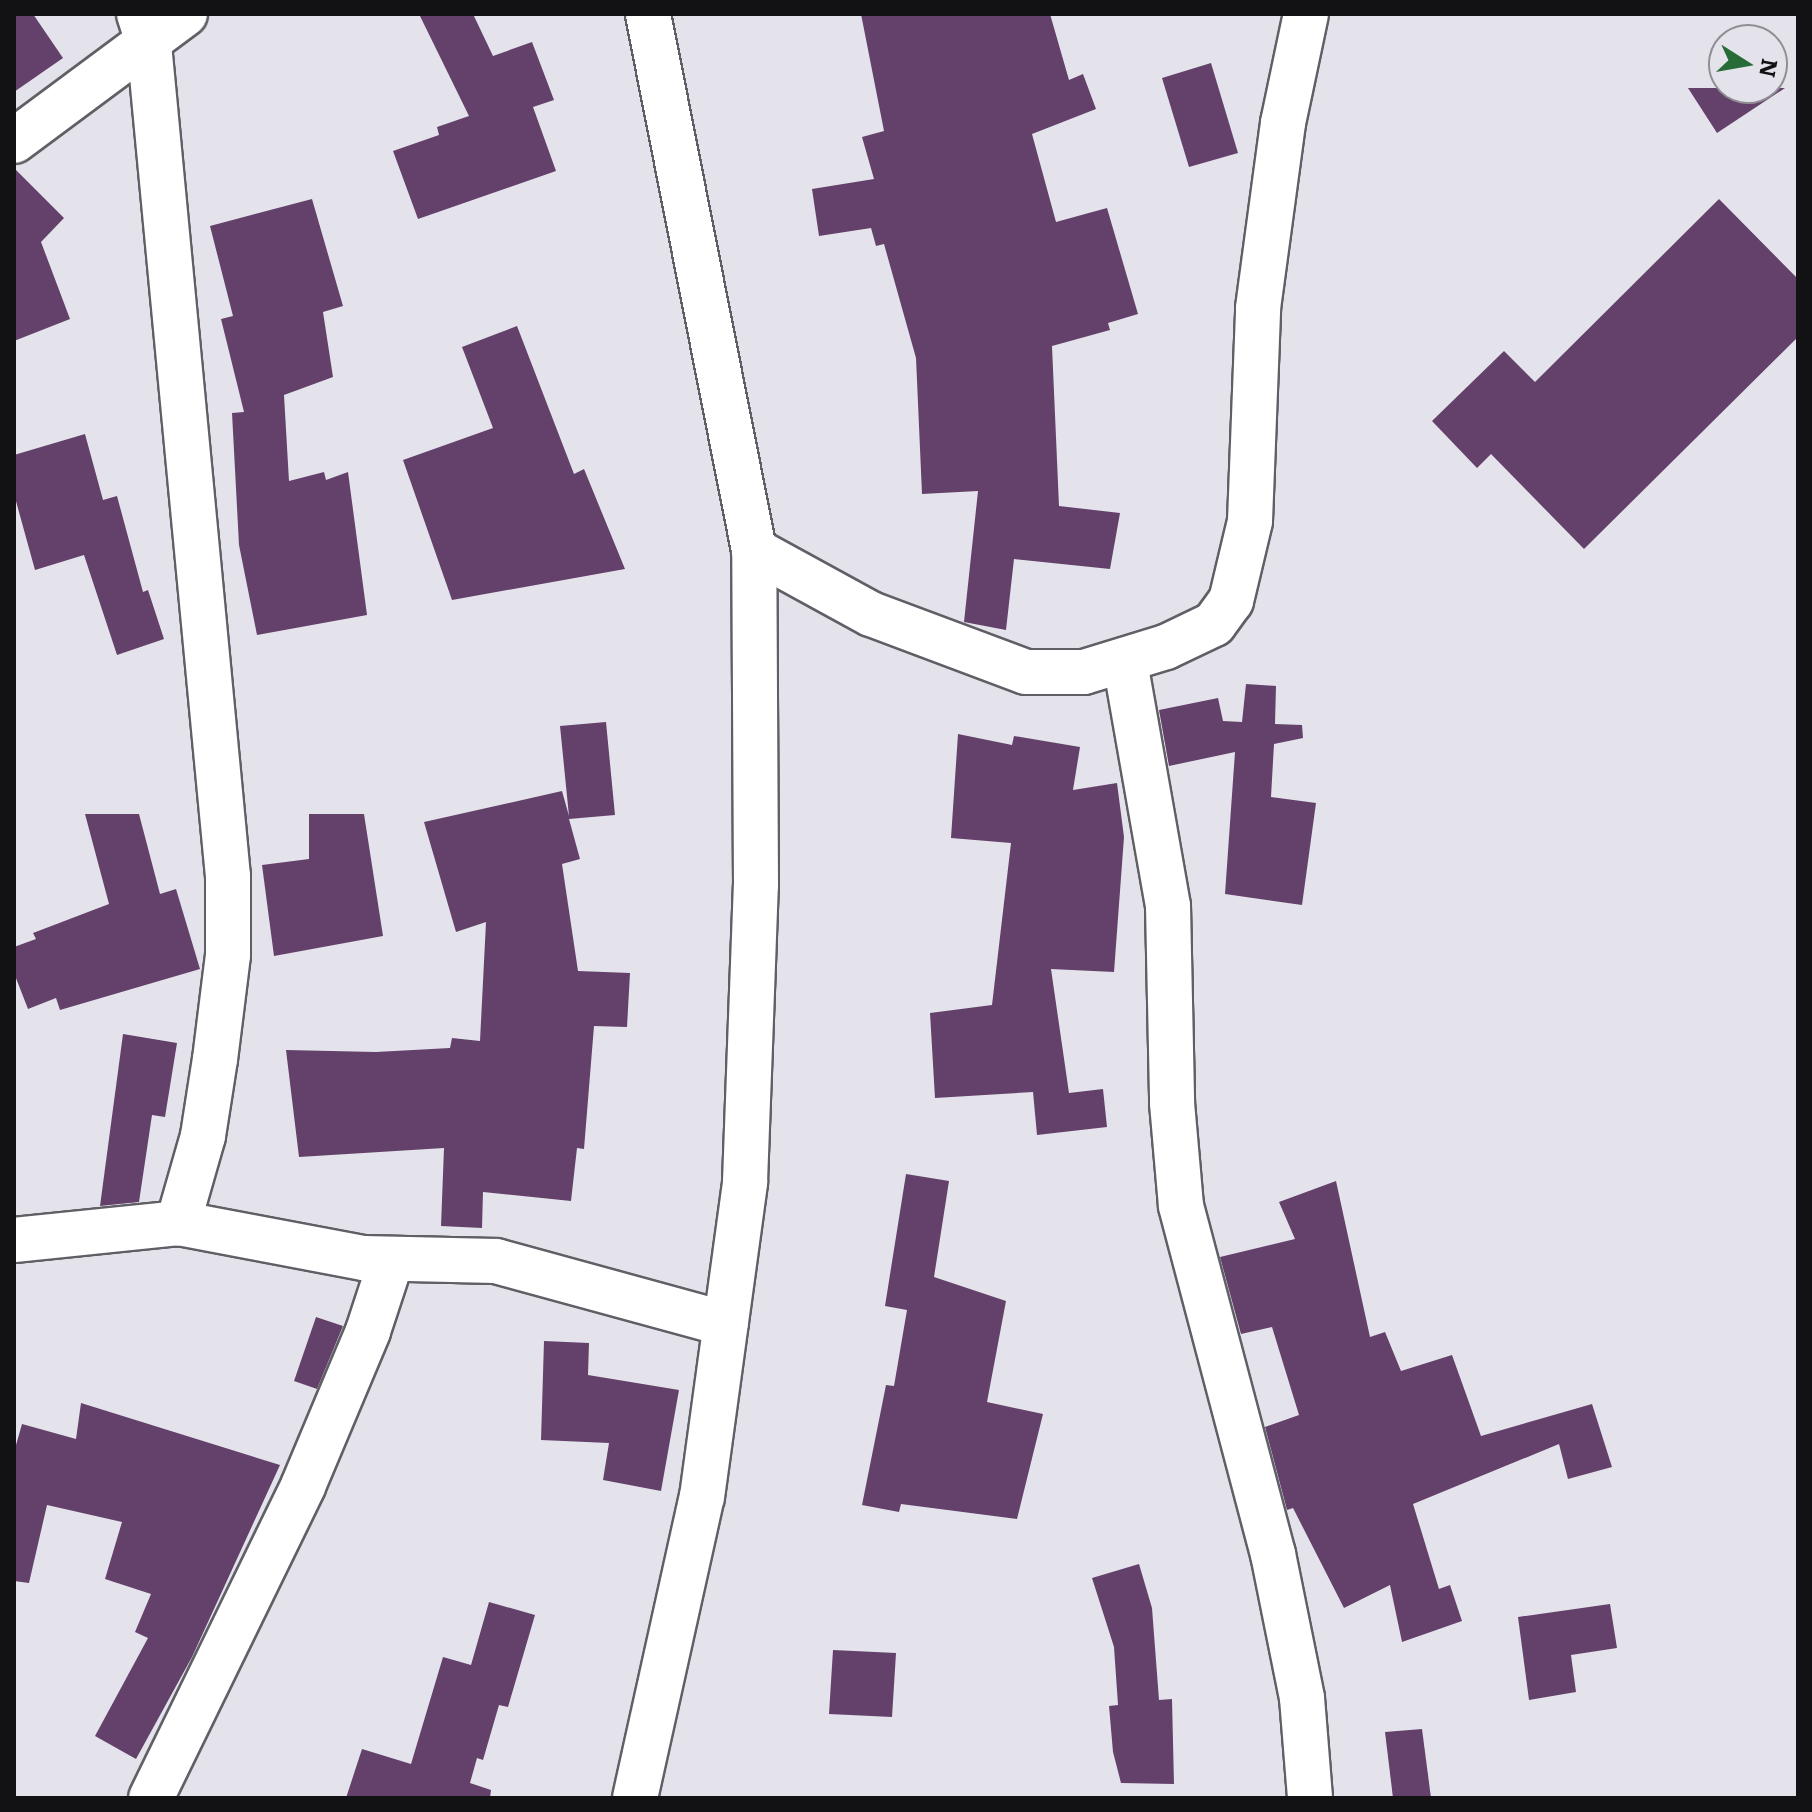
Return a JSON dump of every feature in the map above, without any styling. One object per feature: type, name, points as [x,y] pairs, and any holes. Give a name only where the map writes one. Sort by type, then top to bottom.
[{"type":"street","points":[[14,141],[144,29],[185,14]]},
{"type":"street","points":[[754,550],[871,614],[1026,672],[1084,672],[1125,662],[1214,624],[1231,601],[1250,521],[1258,308],[1289,81],[1306,14]]},
{"type":"street","points":[[638,1795],[702,1497],[726,1324],[750,1102],[756,885],[754,550],[650,17]]},
{"type":"street","points":[[144,29],[228,876],[228,955],[215,1059],[203,1136],[178,1223]]},
{"type":"street","points":[[1125,662],[1168,906],[1172,1103],[1181,1206],[1273,1554],[1302,1698],[1310,1798]]},
{"type":"street","points":[[14,1240],[178,1223],[391,1261],[511,1264],[726,1324]]},
{"type":"street","points":[[151,1798],[303,1486],[368,1331],[391,1261]]},
{"type":"building","points":[[14,14],[33,14],[63,58],[14,92]]},
{"type":"building","points":[[419,14],[473,14],[493,56],[532,42],[554,100],[533,107],[556,171],[418,219],[393,151],[439,135],[437,127],[469,116]]},
{"type":"building","points":[[861,14],[1050,14],[1069,80],[1083,74],[1096,109],[1032,134],[1056,222],[1107,208],[1138,314],[1108,323],[1110,330],[1052,346],[1059,506],[1120,513],[1110,569],[1014,559],[1006,630],[964,622],[978,491],[922,494],[916,358],[884,244],[876,246],[871,228],[819,236],[812,189],[874,179],[862,137],[884,131]]},
{"type":"building","points":[[1211,63],[1238,153],[1189,167],[1162,78]]},
{"type":"building","points":[[1688,88],[1708,88],[1708,104],[1761,104],[1717,133]]},
{"type":"building","points":[[14,168],[64,218],[41,242],[70,319],[14,341]]},
{"type":"building","points":[[312,199],[343,306],[323,312],[333,377],[284,395],[289,481],[324,472],[326,480],[348,472],[367,615],[257,635],[239,545],[232,413],[244,412],[221,319],[233,316],[210,226]]},
{"type":"building","points":[[1719,199],[1798,279],[1798,337],[1584,549],[1491,454],[1477,468],[1432,421],[1504,351],[1535,382]]},
{"type":"building","points":[[517,326],[574,474],[584,469],[625,569],[452,600],[403,460],[493,428],[462,347]]},
{"type":"building","points":[[85,434],[103,500],[117,496],[143,592],[148,590],[164,639],[117,655],[84,555],[35,570],[14,494],[14,455]]},
{"type":"building","points":[[1246,684],[1276,686],[1275,724],[1302,725],[1303,738],[1274,744],[1271,797],[1316,803],[1302,905],[1225,894],[1235,752],[1169,766],[1159,710],[1218,698],[1223,721],[1242,722]]},
{"type":"building","points":[[606,722],[615,815],[569,819],[580,859],[562,864],[578,971],[630,973],[627,1027],[594,1026],[584,1149],[577,1148],[571,1201],[483,1192],[482,1228],[441,1226],[444,1148],[299,1157],[286,1050],[376,1052],[450,1048],[452,1038],[480,1041],[486,922],[456,932],[424,822],[562,791],[569,816],[560,726]]},
{"type":"building","points":[[958,734],[1012,745],[1014,736],[1080,747],[1073,790],[1117,783],[1124,837],[1114,972],[1051,969],[1069,1093],[1103,1089],[1107,1127],[1037,1135],[1033,1092],[935,1098],[930,1013],[992,1005],[1011,843],[951,838]]},
{"type":"building","points":[[85,814],[139,814],[160,894],[176,889],[200,969],[60,1010],[56,998],[28,1009],[14,973],[14,947],[36,939],[33,933],[109,904]]},
{"type":"building","points":[[309,814],[364,814],[383,936],[274,956],[262,865],[309,859]]},
{"type":"building","points":[[123,1034],[177,1043],[165,1117],[152,1115],[139,1202],[100,1206]]},
{"type":"building","points":[[906,1174],[949,1181],[934,1277],[1006,1301],[987,1402],[1043,1414],[1017,1519],[901,1504],[899,1512],[862,1505],[886,1385],[894,1386],[907,1310],[885,1306]]},
{"type":"building","points":[[1336,1181],[1370,1337],[1385,1332],[1401,1371],[1452,1355],[1481,1436],[1592,1404],[1612,1467],[1568,1479],[1559,1444],[1413,1504],[1439,1589],[1450,1585],[1462,1621],[1402,1642],[1390,1585],[1344,1608],[1293,1508],[1287,1510],[1265,1427],[1299,1415],[1272,1327],[1241,1334],[1220,1257],[1295,1239],[1279,1202]]},
{"type":"building","points":[[316,1317],[343,1326],[317,1389],[294,1381]]},
{"type":"building","points":[[544,1341],[589,1343],[588,1375],[679,1390],[661,1491],[603,1480],[609,1443],[541,1440]]},
{"type":"building","points":[[81,1403],[280,1465],[192,1657],[136,1759],[95,1736],[148,1638],[135,1632],[151,1594],[105,1579],[122,1522],[47,1505],[29,1583],[14,1581],[14,1452],[22,1424],[76,1439]]},
{"type":"building","points":[[1139,1564],[1152,1608],[1159,1700],[1172,1699],[1174,1784],[1121,1783],[1113,1752],[1109,1706],[1118,1705],[1114,1647],[1092,1578]]},
{"type":"building","points":[[489,1602],[535,1615],[508,1707],[499,1705],[483,1760],[477,1758],[470,1783],[491,1790],[490,1798],[346,1798],[362,1749],[411,1764],[443,1657],[471,1665]]},
{"type":"building","points":[[1610,1604],[1617,1648],[1571,1655],[1576,1692],[1529,1700],[1518,1617]]},
{"type":"building","points":[[833,1650],[896,1653],[892,1717],[829,1714]]},
{"type":"building","points":[[1422,1729],[1431,1798],[1393,1798],[1385,1732]]}]
